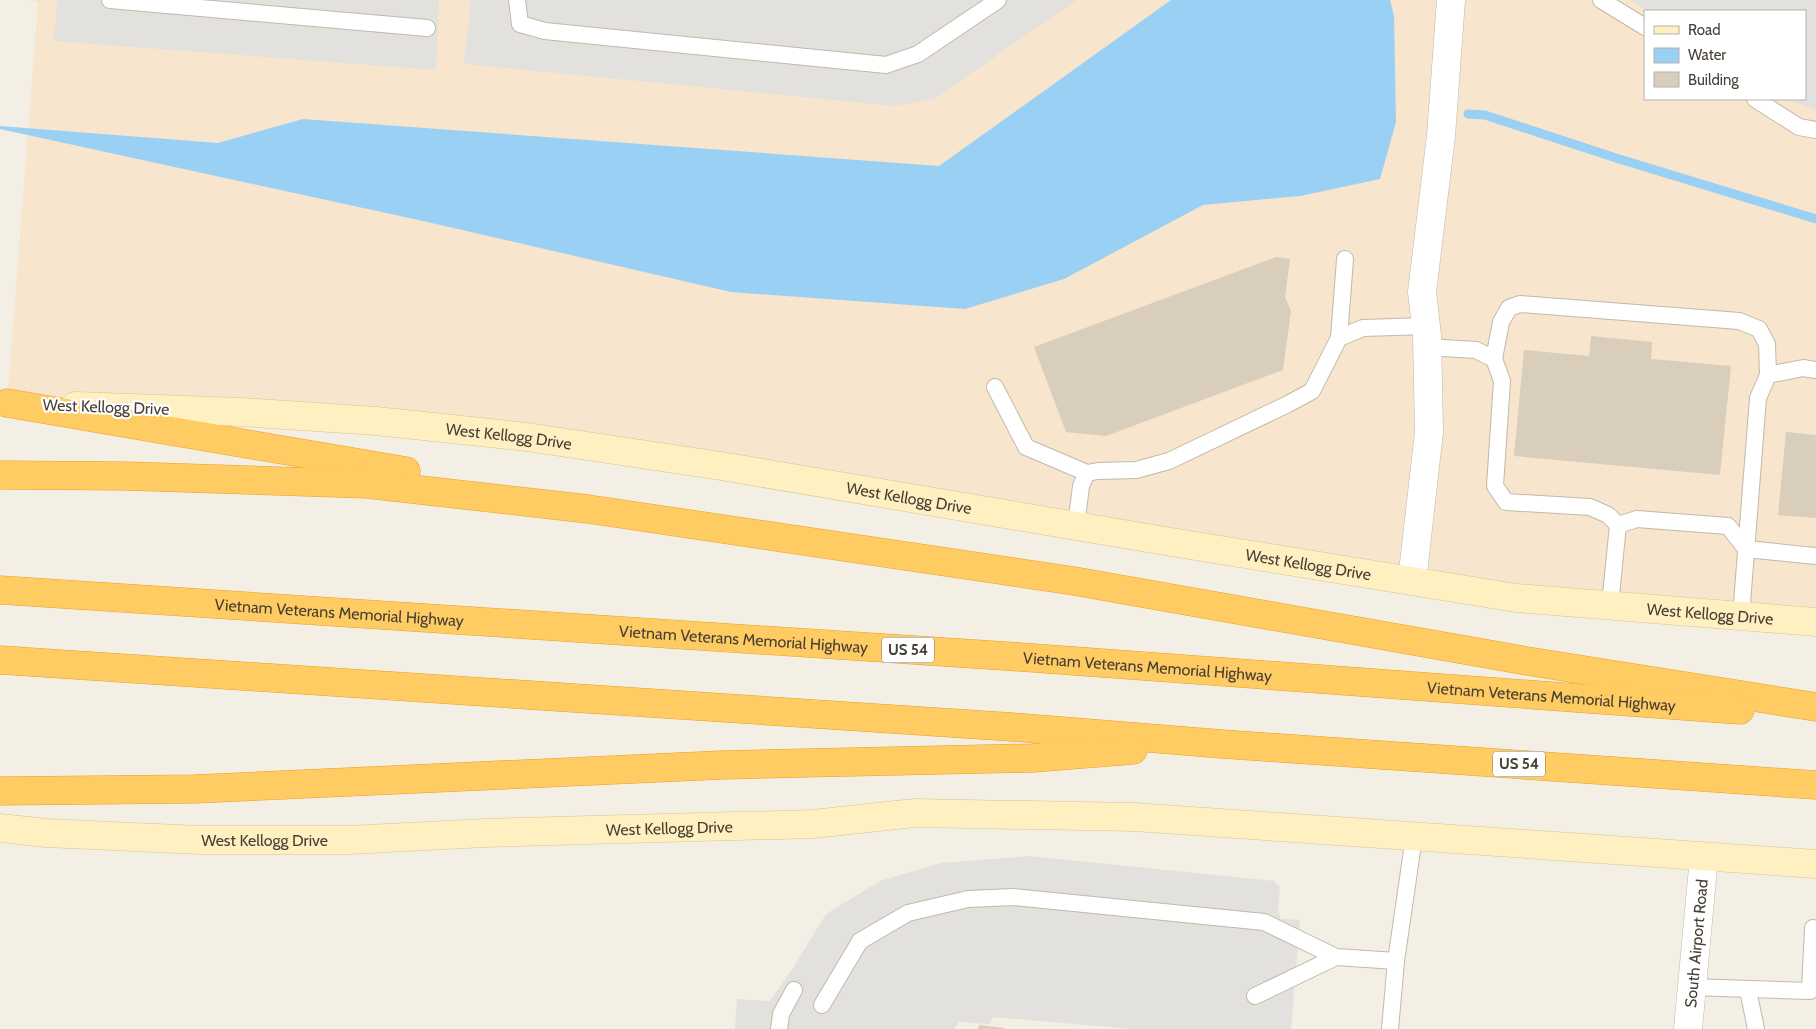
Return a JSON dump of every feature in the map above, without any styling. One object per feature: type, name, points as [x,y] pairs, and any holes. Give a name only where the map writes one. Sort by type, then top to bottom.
[{"type":"highway","points":[[4,403],[462,481],[588,509]]},
{"type":"highway","points":[[0,476],[125,476],[367,484],[588,509],[1074,581],[1527,661],[1816,707]]},
{"type":"highway","name":"Vietnam Veterans Memorial Highway","points":[[0,590],[1010,657],[1548,698],[1816,716]]},
{"type":"highway","name":"US 54","points":[[0,660],[992,726],[1222,744],[1816,785]]},
{"type":"highway","points":[[0,791],[194,790],[712,766],[1033,758],[1222,744]]},
{"type":"main road","name":"West Kellogg Drive","points":[[4,403],[241,412],[376,421],[527,437],[721,466],[1516,598],[1816,622]]},
{"type":"main road","name":"West Kellogg Drive","points":[[0,828],[46,833],[200,840],[349,840],[485,833],[813,824],[915,813],[1134,817],[1816,864]]},
{"type":"street","points":[[1412,581],[1429,432],[1427,337],[1422,292],[1441,136],[1451,0]]},
{"type":"street","name":"South Airport Road","points":[[1688,1029],[1704,857]]},
{"type":"lane","points":[[110,0],[264,7],[427,28]]},
{"type":"lane","points":[[517,0],[520,24],[545,31],[886,65],[918,54],[998,0]]},
{"type":"lane","points":[[1601,0],[1644,26]]},
{"type":"lane","points":[[1757,100],[1798,127],[1816,130]]},
{"type":"lane","points":[[995,387],[1026,447],[1087,473],[1136,470],[1169,461],[1312,391],[1339,338],[1345,259]]},
{"type":"lane","points":[[1618,525],[1608,515],[1590,507],[1506,502],[1494,486],[1502,381],[1494,359],[1501,322],[1509,308],[1520,304],[1739,321],[1759,329],[1767,344],[1768,375],[1758,398],[1741,616]]},
{"type":"lane","points":[[1339,338],[1363,328],[1427,337],[1476,350],[1494,359]]},
{"type":"lane","points":[[1768,375],[1803,368],[1816,370]]},
{"type":"lane","points":[[1076,526],[1080,486],[1087,473]]},
{"type":"lane","points":[[1618,525],[1637,519],[1728,526],[1746,549],[1816,556]]},
{"type":"lane","points":[[1610,605],[1618,525]]},
{"type":"lane","points":[[1390,1029],[1396,961],[1414,837]]},
{"type":"lane","points":[[822,1005],[860,942],[908,913],[968,899],[1013,897],[1264,922],[1336,957],[1396,961]]},
{"type":"lane","points":[[1692,987],[1810,991],[1813,928],[1816,929]]},
{"type":"lane","points":[[1255,996],[1336,957]]},
{"type":"lane","points":[[779,1029],[781,1014],[794,990]]},
{"type":"lane","points":[[1748,990],[1756,1029]]},
{"type":"shaded area","points":[[26,0],[1816,0],[1816,619],[1516,598],[721,466],[7,403],[38,2]]},
{"type":"shaded area","points":[[58,0],[439,0],[436,70],[53,41]]},
{"type":"shaded area","points":[[471,0],[1077,0],[934,99],[894,106],[464,64]]},
{"type":"shaded area","points":[[1631,0],[1816,0],[1816,110],[1788,100],[1806,100],[1806,10],[1646,10]]},
{"type":"shaded area","points":[[1029,856],[1274,881],[1280,887],[1278,910],[1281,919],[1300,920],[1291,1029],[1133,1029],[993,1017],[989,1024],[959,1022],[954,1029],[735,1029],[737,999],[770,1001],[826,914],[880,881],[941,863]]},
{"type":"water","points":[[1171,0],[1390,0],[1394,16],[1396,122],[1380,179],[1300,196],[1203,205],[1064,279],[965,309],[731,292],[423,221],[0,129],[0,126],[218,143],[303,119],[939,166]]},
{"type":"building","points":[[1276,257],[1290,259],[1285,297],[1291,311],[1283,370],[1106,436],[1066,432],[1034,347]]},
{"type":"building","points":[[1591,336],[1652,342],[1651,359],[1731,366],[1720,475],[1514,456],[1524,350],[1589,356]]},
{"type":"building","points":[[1786,432],[1816,435],[1816,518],[1778,515]]},
{"type":"building","points":[[979,1025],[1004,1028],[1004,1029],[978,1029]]},
{"type":"waterway","points":[[1468,114],[1485,115],[1616,158],[1816,219]]}]
